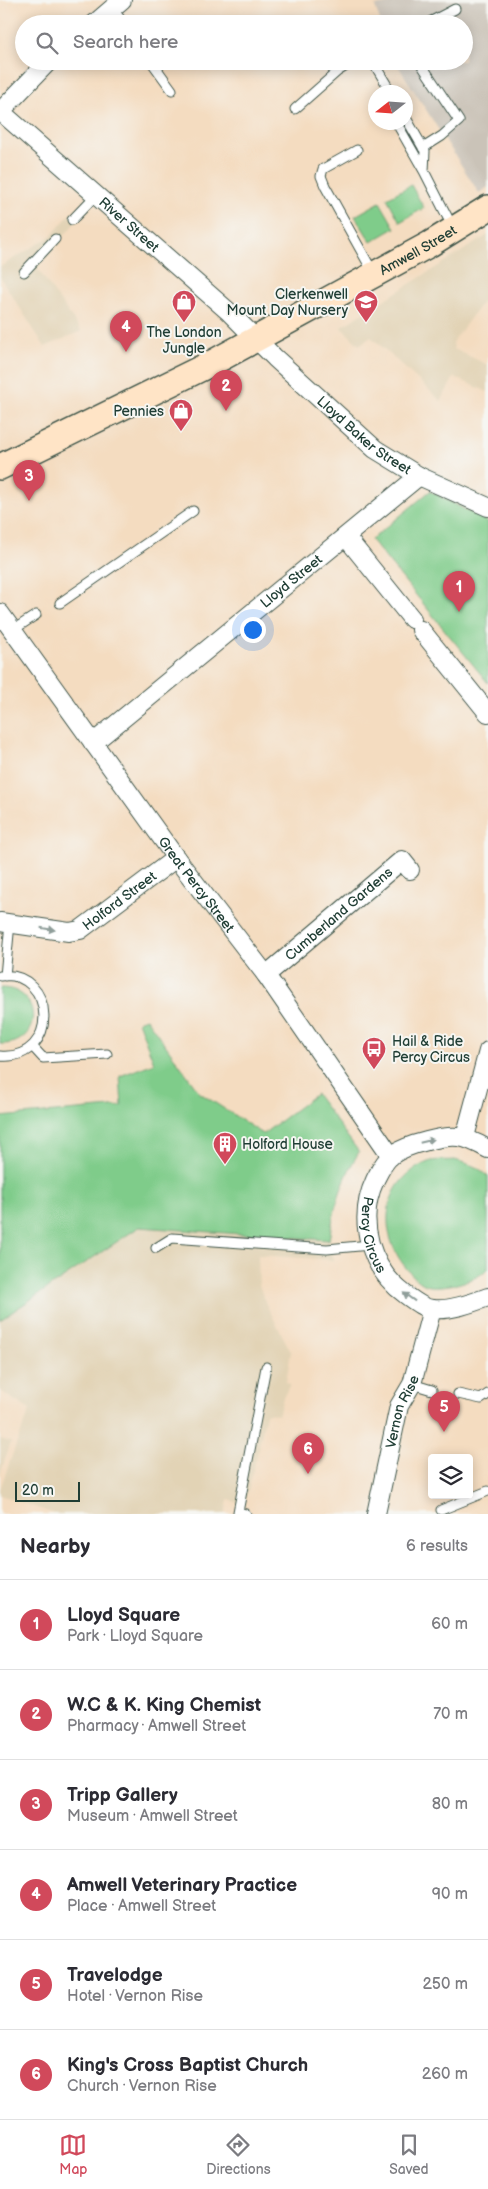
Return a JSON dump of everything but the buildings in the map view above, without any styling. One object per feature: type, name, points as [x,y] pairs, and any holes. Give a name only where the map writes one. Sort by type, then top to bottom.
[{"type":"street","points":[[104,15],[117,4]]},
{"type":"street","points":[[0,112],[40,70]]},
{"type":"street","name":"River Street","points":[[0,112],[257,339]]},
{"type":"street","name":"Amwell Street","points":[[2,463],[212,363],[374,274],[488,208]]},
{"type":"street","name":"Lloyd Baker Street","points":[[257,339],[275,358],[375,449],[419,476],[488,507]]},
{"type":"street","name":"Lloyd Street","points":[[94,743],[419,476]]},
{"type":"street","points":[[346,537],[488,713]]},
{"type":"street","name":"Great Percy Street","points":[[0,613],[176,858],[266,975],[391,1156]]},
{"type":"street","name":"Holford Street","points":[[5,922],[69,932],[80,930],[176,858]]},
{"type":"street","name":"Cumberland Gardens","points":[[266,975],[402,860],[410,870]]},
{"type":"street","points":[[488,1051],[465,1137],[488,1149]]},
{"type":"street","name":"Percy Circus","points":[[432,1309],[416,1302],[396,1287],[380,1268],[370,1245],[366,1219],[371,1189],[378,1173],[391,1156],[416,1144],[441,1138],[465,1137]]},
{"type":"street","points":[[432,1309],[461,1306],[488,1297]]},
{"type":"street","name":"Vernon Rise","points":[[376,1514],[399,1406],[412,1384],[432,1309]]},
{"type":"lane","points":[[444,15],[456,9]]},
{"type":"lane","points":[[158,70],[172,90]]},
{"type":"lane","points":[[295,109],[340,70]]},
{"type":"lane","points":[[378,70],[387,85]]},
{"type":"lane","points":[[423,148],[442,136],[459,121],[425,70]]},
{"type":"lane","points":[[401,130],[454,229]]},
{"type":"lane","points":[[413,130],[425,152],[424,171]]},
{"type":"lane","points":[[356,150],[323,170],[321,176],[374,274]]},
{"type":"lane","points":[[72,220],[96,195]]},
{"type":"lane","points":[[24,272],[55,239]]},
{"type":"lane","points":[[60,603],[193,511]]},
{"type":"lane","points":[[13,630],[36,615]]},
{"type":"lane","points":[[0,1056],[8,1057],[21,1054],[32,1046],[40,1037],[44,1026],[45,1014],[42,1002],[28,983],[17,978],[3,976],[5,922]]},
{"type":"lane","points":[[32,1046],[43,1058],[107,1054]]},
{"type":"lane","points":[[156,1248],[172,1238],[327,1249],[370,1245]]},
{"type":"lane","points":[[246,1514],[238,1512],[266,1366]]},
{"type":"lane","points":[[412,1384],[432,1390]]},
{"type":"lane","points":[[458,1394],[481,1399],[488,1394]]},
{"type":"lane","points":[[442,1510],[488,1491]]},
{"type":"shaded area","points":[[405,0],[488,0],[488,187],[479,193],[413,89],[413,85],[410,85],[401,70],[473,70],[473,15],[378,15],[375,6]]},
{"type":"shaded area","points":[[72,212],[79,218],[37,268],[81,331],[45,347],[0,277],[0,267],[51,236]]},
{"type":"shaded area","points":[[488,235],[488,294],[453,342],[454,349],[488,365],[488,392],[454,377],[441,401],[371,337],[359,345],[341,327]]},
{"type":"shaded area","points":[[139,1227],[329,1240],[334,1260],[258,1255],[259,1285],[266,1304],[291,1352],[286,1382],[290,1384],[278,1415],[266,1414],[245,1504],[228,1500],[225,1514],[55,1514],[0,1495],[0,1489],[30,1410],[0,1391],[0,1320]]},
{"type":"shaded area","points":[[0,1439],[11,1442],[0,1474]]},
{"type":"green space","points":[[411,185],[424,208],[400,222],[387,198]]},
{"type":"green space","points":[[380,202],[395,228],[371,242],[355,216]]},
{"type":"green space","points":[[430,491],[488,522],[488,683],[371,540]]},
{"type":"green space","points":[[0,988],[14,990],[24,997],[30,1006],[33,1016],[31,1027],[25,1036],[14,1042],[0,1044]]},
{"type":"green space","points":[[146,1018],[200,1093],[263,1134],[316,1094],[359,1152],[339,1194],[329,1240],[139,1227],[0,1320],[0,1117],[122,1106],[120,1076],[154,1063],[138,1021]]},
{"type":"green space","points":[[455,1160],[477,1168],[488,1177],[488,1269],[461,1283],[430,1286],[410,1273],[395,1250],[388,1221],[389,1206],[402,1180],[413,1170],[431,1161]]},
{"type":"place","name":"The London Jungle","points":[[184,323]]},
{"type":"place","name":"Clerkenwell Mount Day Nursery","points":[[366,323]]},
{"type":"place","name":"Amwell Veterinary Practice","points":[[126,352]]},
{"type":"place","name":"W.C & K. King Chemist","points":[[226,411]]},
{"type":"place","name":"Pennies","points":[[181,432]]},
{"type":"place","name":"Tripp Gallery","points":[[29,501]]},
{"type":"place","name":"Lloyd Square","points":[[459,612]]},
{"type":"place","name":"Hail & Ride Percy Circus","points":[[374,1070]]},
{"type":"place","name":"Holford House","points":[[225,1165]]},
{"type":"place","name":"Travelodge","points":[[444,1432]]},
{"type":"place","name":"King's Cross Baptist Church","points":[[308,1474]]}]
